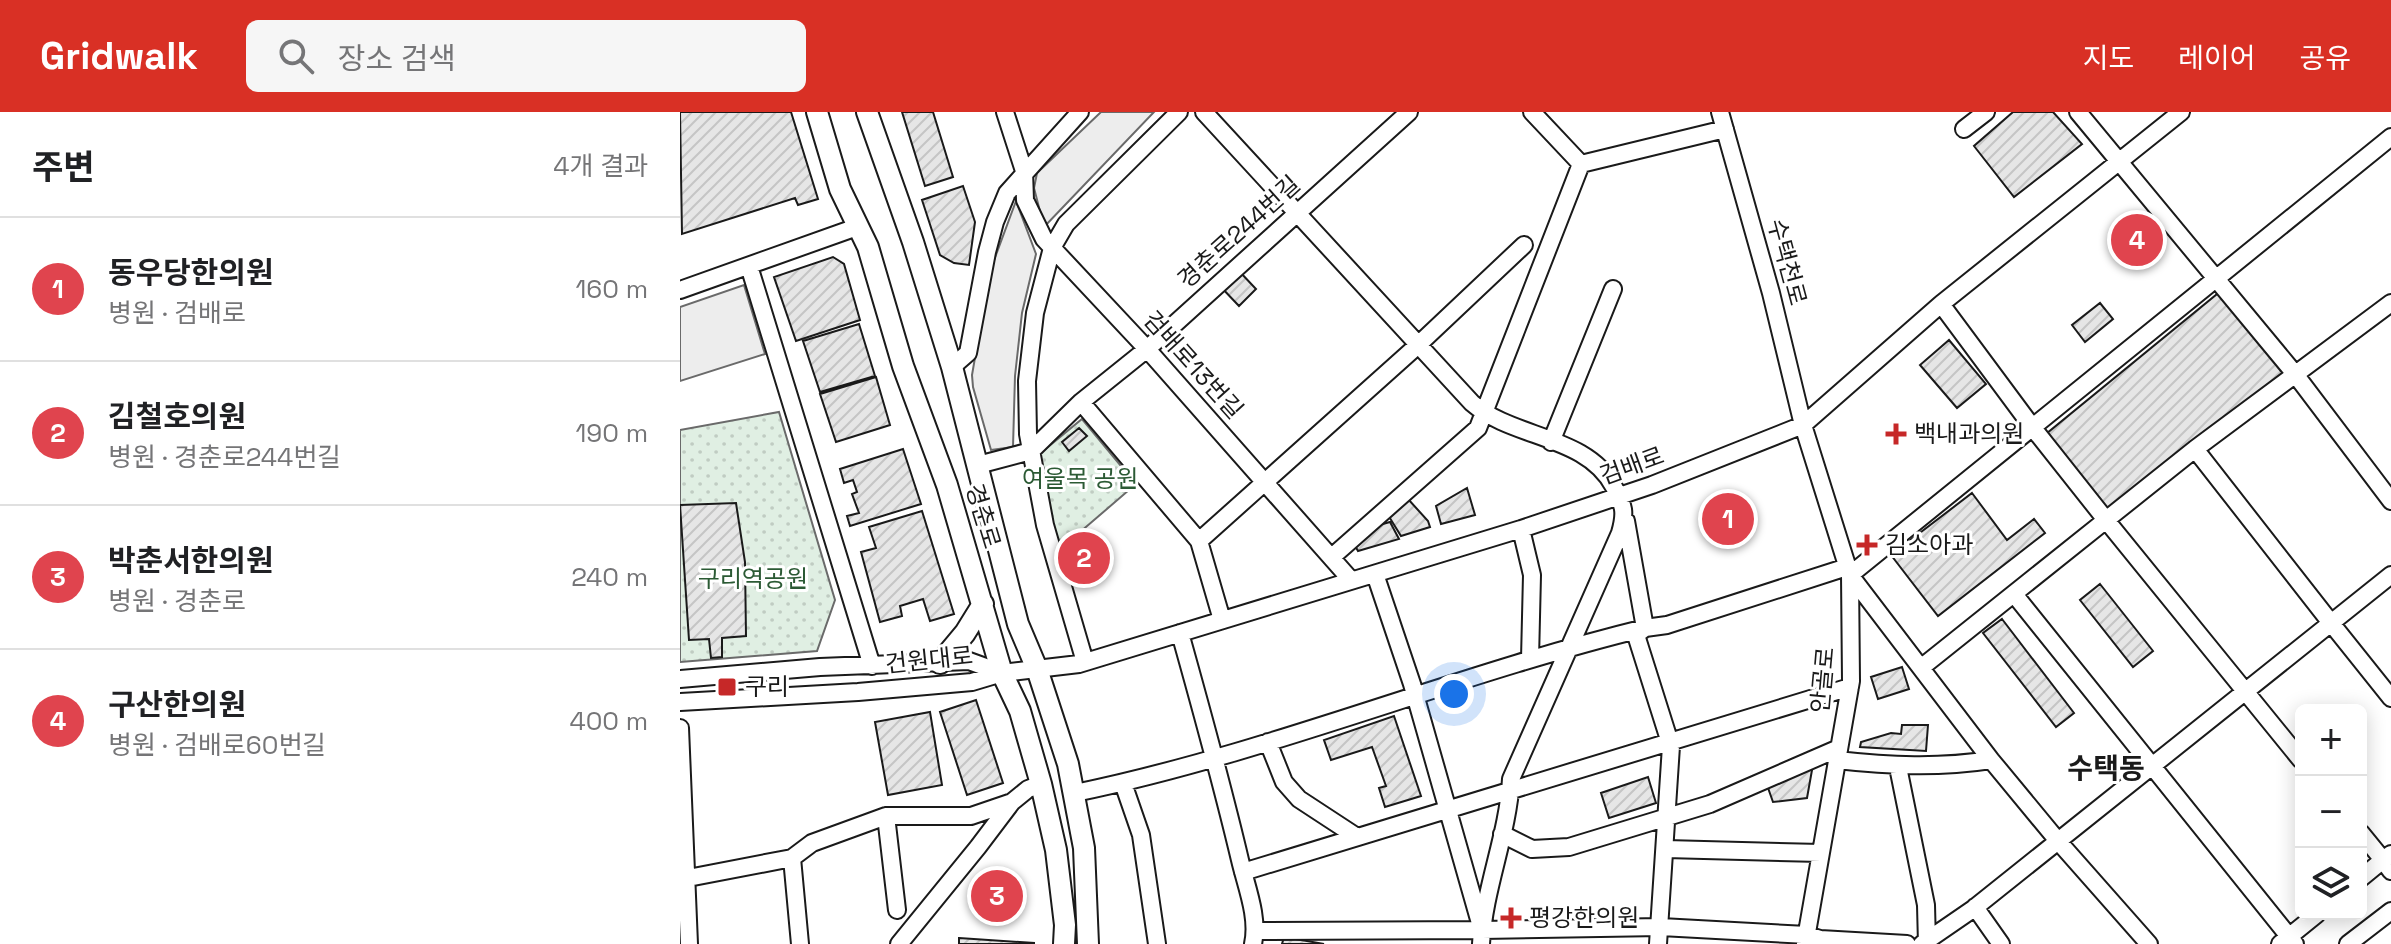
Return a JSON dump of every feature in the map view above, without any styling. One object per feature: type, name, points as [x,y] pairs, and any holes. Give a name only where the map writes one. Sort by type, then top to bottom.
[{"type":"main road","name":"경춘로","points":[[817,112],[840,189],[868,247],[903,366],[947,485],[1002,673],[1020,711],[1056,850],[1065,925],[1064,944]]},
{"type":"main road","name":"경춘로","points":[[867,112],[913,242],[952,367],[1018,624],[1060,736],[1075,793],[1084,848],[1088,944]]},
{"type":"main road","points":[[940,663],[965,633],[983,604]]},
{"type":"street","name":"검배로13번길","points":[[1005,112],[1024,171],[1025,200],[1044,239],[1147,349],[1351,580]]},
{"type":"street","points":[[952,367],[968,353],[995,222],[1007,193],[1080,112]]},
{"type":"street","points":[[1085,662],[1045,525],[1031,451],[1027,421],[1035,313],[1052,248],[1076,214],[1179,112]]},
{"type":"street","points":[[1204,112],[1484,414],[1581,453],[1606,471],[1625,514],[1645,628]]},
{"type":"street","name":"경춘로244번길","points":[[978,465],[1031,451],[1081,402],[1147,349],[1409,112]]},
{"type":"street","points":[[1532,112],[1581,164]]},
{"type":"street","name":"수택천로","points":[[1720,112],[1774,302],[1803,425]]},
{"type":"street","points":[[1964,129],[1986,112]]},
{"type":"street","points":[[2078,112],[2384,483],[2391,501]]},
{"type":"street","name":"검배로","points":[[1002,673],[1085,662],[1521,529],[1619,497],[1803,425],[1941,304],[2181,112]]},
{"type":"street","points":[[1581,164],[1725,129]]},
{"type":"street","points":[[1075,793],[1123,783],[1268,742],[1571,646],[1667,625],[1848,571],[2033,428],[2391,137]]},
{"type":"street","points":[[1333,556],[1478,428],[1581,164]]},
{"type":"street","points":[[680,290],[857,227]]},
{"type":"street","points":[[1199,541],[1418,345],[1524,245]]},
{"type":"street","points":[[749,266],[872,666]]},
{"type":"street","points":[[1551,442],[1613,289]]},
{"type":"street","points":[[1922,667],[2195,449],[2391,303]]},
{"type":"street","points":[[1941,304],[2033,428],[2295,753]]},
{"type":"street","points":[[1081,402],[1199,541],[1222,620]]},
{"type":"street","name":"안골로","points":[[1803,425],[1848,571],[1850,687],[1806,939]]},
{"type":"street","points":[[2195,449],[2391,698]]},
{"type":"street","points":[[1481,937],[1511,779],[1620,533],[1625,514]]},
{"type":"street","points":[[1521,529],[1532,575],[1530,659]]},
{"type":"street","points":[[1848,571],[1991,760],[2149,944]]},
{"type":"street","points":[[1375,574],[1416,695],[1449,808],[1481,937]]},
{"type":"street","points":[[1926,943],[2153,767],[2391,575]]},
{"type":"street","points":[[2014,594],[2288,942],[2311,920]]},
{"type":"street","points":[[1645,628],[1636,635],[1670,742],[1669,815],[1660,936]]},
{"type":"street","points":[[1180,633],[1243,872],[1255,937],[1660,936],[1907,944]]},
{"type":"street","name":"건원대로","points":[[680,679],[804,668],[969,661],[1002,673]]},
{"type":"street","name":"건원대로","points":[[680,702],[972,682],[1002,673]]},
{"type":"street","points":[[1243,872],[1850,687]]},
{"type":"street","points":[[680,728],[689,944]]},
{"type":"street","points":[[1268,742],[1284,782],[1299,799],[1357,837]]},
{"type":"street","points":[[1502,834],[1532,849],[1569,847],[1710,804],[1838,754],[1898,767],[1950,766],[1991,760]]},
{"type":"street","points":[[1898,767],[1926,905],[1926,943]]},
{"type":"street","points":[[1123,783],[1141,835],[1157,944]]},
{"type":"street","points":[[899,944],[1012,802],[1028,789],[1041,784]]},
{"type":"street","points":[[688,878],[792,858],[812,843],[886,816],[971,816],[1012,802]]},
{"type":"street","points":[[886,816],[897,910]]},
{"type":"street","points":[[2367,839],[2388,862],[2367,874]]},
{"type":"street","points":[[1666,849],[1821,853]]},
{"type":"street","points":[[792,858],[800,944]]},
{"type":"street","points":[[1975,907],[2001,944]]},
{"type":"street","points":[[2348,944],[2391,911]]},
{"type":"green space","name":"구리역공원","points":[[779,412],[835,600],[817,651],[680,662],[680,430]]},
{"type":"green space","name":"여울목 공원","points":[[1082,419],[1136,484],[1058,551],[1037,456]]},
{"type":"shaded area","points":[[1101,112],[1154,112],[1044,227],[1034,188],[1037,173]]},
{"type":"shaded area","points":[[1016,201],[1036,254],[1022,313],[1015,376],[1013,447],[991,450],[972,375],[990,271]]},
{"type":"shaded area","points":[[744,285],[765,354],[680,381],[680,307]]},
{"type":"building","points":[[680,112],[791,112],[818,199],[798,205],[795,198],[682,234]]},
{"type":"building","points":[[902,112],[933,112],[953,177],[925,186]]},
{"type":"building","points":[[2013,112],[2053,112],[2082,144],[2014,197],[1974,146]]},
{"type":"building","points":[[963,186],[975,222],[969,265],[954,263],[940,255],[922,200]]},
{"type":"building","points":[[833,257],[844,264],[860,320],[796,341],[774,277]]},
{"type":"building","points":[[1239,271],[1256,289],[1239,306],[1220,286]]},
{"type":"building","points":[[2222,290],[2287,372],[2106,511],[2046,434]]},
{"type":"building","points":[[2100,303],[2113,319],[2085,342],[2072,325]]},
{"type":"building","points":[[859,324],[875,376],[820,392],[803,341]]},
{"type":"building","points":[[1949,340],[1986,384],[1957,408],[1920,365]]},
{"type":"building","points":[[876,377],[890,425],[836,442],[820,394]]},
{"type":"building","points":[[1079,428],[1087,436],[1069,451],[1062,442]]},
{"type":"building","points":[[903,449],[921,504],[850,526],[847,516],[859,513],[852,494],[857,492],[853,480],[844,483],[840,469]]},
{"type":"building","points":[[1467,488],[1475,515],[1441,524],[1436,506]]},
{"type":"building","points":[[1972,493],[2007,540],[2034,519],[2045,533],[1938,616],[1891,555]]},
{"type":"building","points":[[1408,499],[1430,527],[1401,536],[1388,515]]},
{"type":"building","points":[[736,503],[745,562],[746,636],[722,638],[722,657],[711,658],[709,639],[689,640],[680,505]]},
{"type":"building","points":[[922,511],[954,614],[930,621],[923,599],[900,606],[902,616],[880,622],[861,552],[876,548],[869,527]]},
{"type":"building","points":[[1390,522],[1399,539],[1358,551],[1354,544],[1372,527]]},
{"type":"building","points":[[2100,584],[2153,651],[2133,667],[2080,600]]},
{"type":"building","points":[[2002,619],[2074,713],[2056,727],[1983,633]]},
{"type":"building","points":[[1902,667],[1909,689],[1878,699],[1871,677]]},
{"type":"building","points":[[976,700],[1003,783],[967,795],[940,712]]},
{"type":"building","points":[[930,712],[942,785],[888,795],[875,722]]},
{"type":"building","points":[[1394,716],[1421,796],[1385,807],[1379,788],[1386,786],[1372,747],[1331,760],[1324,740]]},
{"type":"building","points":[[1902,725],[1928,725],[1926,751],[1860,747],[1861,742],[1891,733],[1901,734]]},
{"type":"building","points":[[1810,765],[1812,770],[1807,798],[1773,802],[1767,785]]},
{"type":"building","points":[[1648,777],[1656,803],[1609,818],[1601,793]]},
{"type":"building","points":[[1284,937],[1324,944],[1282,944]]},
{"type":"building","points":[[959,938],[1034,943],[1034,944],[959,944]]},
{"type":"place","name":"구산한의원","points":[[2137,240]]},
{"type":"place","name":"백내과의원","points":[[1896,434]]},
{"type":"place","name":"동우당한의원","points":[[1728,519]]},
{"type":"place","name":"김소아과","points":[[1867,545]]},
{"type":"place","name":"김철호의원","points":[[1084,558]]},
{"type":"place","name":"구리","points":[[727,687]]},
{"type":"place","name":"박춘서한의원","points":[[997,896]]},
{"type":"place","name":"평강한의원","points":[[1511,918]]},
{"type":"district","name":"수택동","points":[[2106,768]]}]
